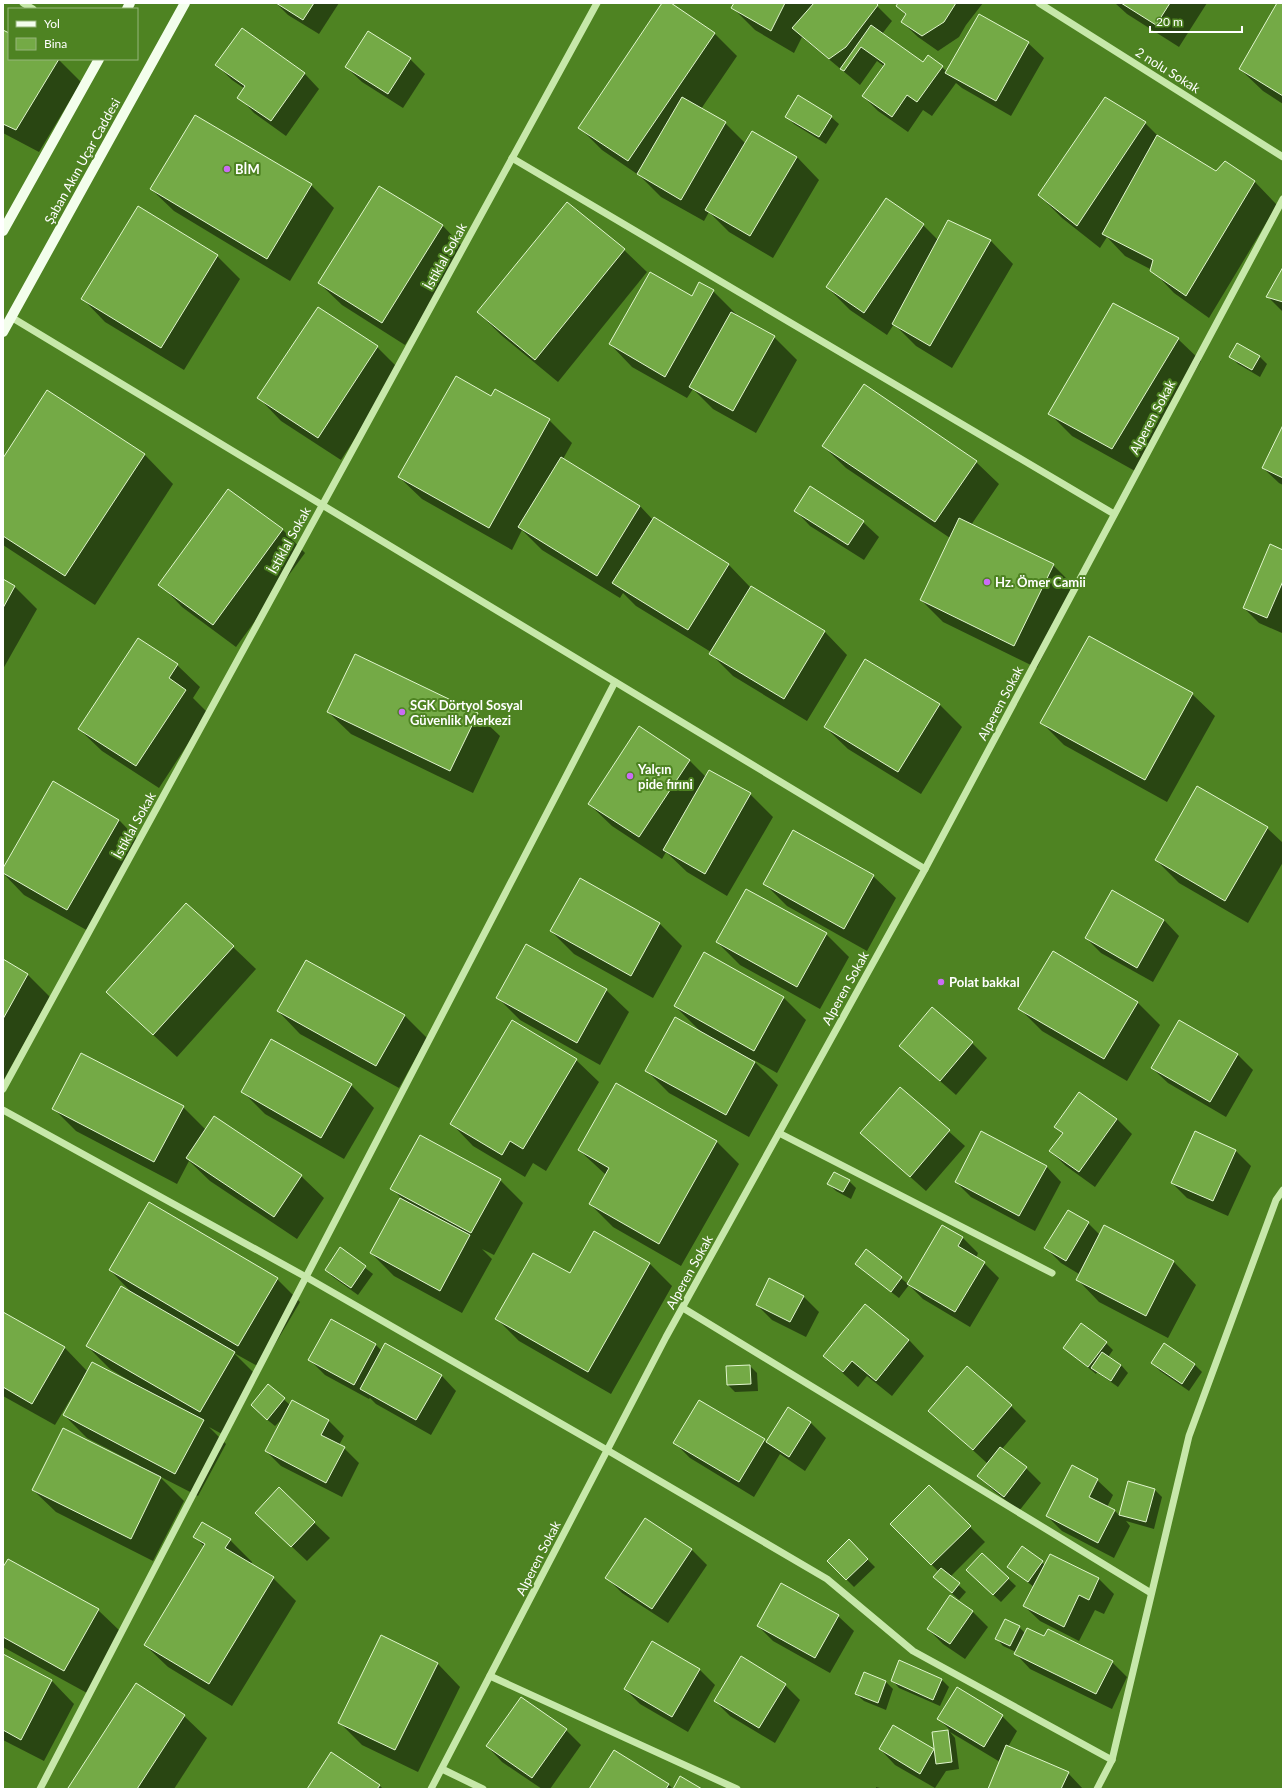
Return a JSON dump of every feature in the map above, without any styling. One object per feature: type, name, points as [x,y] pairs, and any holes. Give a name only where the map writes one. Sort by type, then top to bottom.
[{"type":"main road","name":"Şaban Akın Uçar Caddesi","points":[[3,332],[184,3]]},
{"type":"main road","points":[[3,231],[98,60]]},
{"type":"street","name":"İstiklal Sokak","points":[[3,1089],[597,3]]},
{"type":"street","name":"2 nolu Sokak","points":[[1039,3],[1283,157]]},
{"type":"street","points":[[512,158],[1114,514]]},
{"type":"street","name":"Alperen Sokak","points":[[430,1789],[442,1769],[607,1450],[683,1308],[924,870],[1283,199]]},
{"type":"street","points":[[11,317],[924,870]]},
{"type":"street","points":[[40,1789],[615,682]]},
{"type":"street","points":[[3,1110],[306,1277],[607,1450],[827,1579],[913,1651],[1112,1760]]},
{"type":"street","points":[[779,1133],[1052,1273]]},
{"type":"street","points":[[1097,1789],[1112,1760],[1189,1436],[1276,1200],[1283,1190]]},
{"type":"street","points":[[683,1308],[1152,1593]]},
{"type":"street","points":[[490,1676],[737,1789]]},
{"type":"street","points":[[442,1769],[483,1789]]},
{"type":"building","points":[[276,3],[314,3],[303,20]]},
{"type":"building","points":[[662,3],[671,3],[715,33],[628,161],[578,128]]},
{"type":"building","points":[[734,3],[785,3],[771,31],[731,8]]},
{"type":"building","points":[[814,3],[876,3],[878,5],[846,47],[829,59],[792,28]]},
{"type":"building","points":[[898,3],[956,3],[944,22],[922,36],[901,22],[906,14],[896,6]]},
{"type":"building","points":[[1121,3],[1170,3],[1156,25]]},
{"type":"building","points":[[1277,3],[1283,3],[1283,96],[1239,69]]},
{"type":"building","points":[[979,14],[1029,42],[996,101],[945,73]]},
{"type":"building","points":[[871,25],[923,62],[928,55],[943,66],[917,102],[907,95],[892,117],[862,96],[885,64],[861,47],[844,71],[840,69]]},
{"type":"building","points":[[242,28],[305,73],[271,121],[237,98],[245,86],[215,65]]},
{"type":"building","points":[[3,30],[8,32],[8,60],[58,60],[16,130],[3,124]]},
{"type":"building","points":[[368,31],[411,58],[388,94],[345,67]]},
{"type":"building","points":[[798,95],[832,116],[819,137],[785,117]]},
{"type":"building","points":[[682,97],[726,122],[681,200],[637,174]]},
{"type":"building","points":[[1105,97],[1146,122],[1077,226],[1038,195]]},
{"type":"building","points":[[195,115],[312,184],[267,259],[150,189]]},
{"type":"building","points":[[752,131],[797,157],[750,236],[705,210]]},
{"type":"building","points":[[1157,135],[1216,171],[1225,161],[1255,181],[1186,296],[1150,271],[1153,260],[1102,234]]},
{"type":"building","points":[[379,186],[443,225],[382,323],[318,283]]},
{"type":"building","points":[[886,198],[924,224],[864,313],[826,287]]},
{"type":"building","points":[[567,202],[625,249],[535,360],[477,312]]},
{"type":"building","points":[[138,206],[218,255],[161,348],[81,299]]},
{"type":"building","points":[[948,220],[991,240],[930,346],[892,324]]},
{"type":"building","points":[[1283,267],[1283,302],[1266,297]]},
{"type":"building","points":[[650,272],[692,296],[699,282],[714,290],[665,377],[609,344]]},
{"type":"building","points":[[1113,303],[1179,338],[1112,449],[1048,414]]},
{"type":"building","points":[[318,307],[378,346],[318,438],[257,398]]},
{"type":"building","points":[[731,312],[775,336],[733,411],[689,387]]},
{"type":"building","points":[[1237,343],[1260,356],[1252,370],[1229,357]]},
{"type":"building","points":[[456,376],[491,396],[495,389],[550,419],[489,528],[398,477]]},
{"type":"building","points":[[864,384],[977,461],[935,522],[822,446]]},
{"type":"building","points":[[47,390],[145,454],[65,576],[3,536],[3,458]]},
{"type":"building","points":[[1283,425],[1283,478],[1262,468]]},
{"type":"building","points":[[561,457],[640,506],[597,576],[518,527]]},
{"type":"building","points":[[810,486],[864,521],[848,545],[794,511]]},
{"type":"building","points":[[228,489],[283,529],[213,625],[158,585]]},
{"type":"building","points":[[654,517],[729,564],[688,630],[612,583]]},
{"type":"building","name":"Hz. Ömer Camii","points":[[959,518],[1054,564],[1014,646],[920,600]]},
{"type":"building","points":[[1270,544],[1283,550],[1283,581],[1267,618],[1243,608]]},
{"type":"building","points":[[3,579],[15,586],[3,608]]},
{"type":"building","points":[[751,586],[825,631],[784,699],[709,654]]},
{"type":"building","points":[[1089,636],[1193,693],[1145,780],[1040,723]]},
{"type":"building","points":[[138,638],[178,664],[169,678],[186,690],[136,766],[78,729]]},
{"type":"building","name":"SGK Dörtyol Sosyal Güvenlik Merkezi","points":[[355,654],[478,713],[450,771],[327,712]]},
{"type":"building","points":[[865,659],[940,704],[898,772],[824,727]]},
{"type":"building","points":[[639,726],[690,760],[639,837],[588,804]]},
{"type":"building","points":[[709,770],[751,793],[705,874],[663,850]]},
{"type":"building","points":[[53,781],[119,820],[67,910],[3,873],[3,868]]},
{"type":"building","points":[[1197,786],[1268,827],[1225,901],[1155,860]]},
{"type":"building","points":[[793,830],[874,875],[844,929],[763,884]]},
{"type":"building","points":[[580,878],[660,923],[631,976],[550,931]]},
{"type":"building","points":[[746,889],[827,933],[797,987],[716,942]]},
{"type":"building","points":[[1112,890],[1164,920],[1137,968],[1085,938]]},
{"type":"building","points":[[186,903],[234,946],[153,1035],[106,992]]},
{"type":"building","points":[[526,944],[607,989],[577,1043],[496,998]]},
{"type":"building","points":[[1053,951],[1138,1002],[1104,1059],[1018,1009]]},
{"type":"building","points":[[704,952],[784,997],[754,1051],[674,1006]]},
{"type":"building","points":[[3,959],[28,974],[3,1019]]},
{"type":"building","points":[[306,960],[405,1015],[376,1066],[277,1011]]},
{"type":"building","points":[[932,1007],[973,1042],[940,1081],[899,1046]]},
{"type":"building","points":[[675,1017],[755,1062],[726,1115],[645,1071]]},
{"type":"building","points":[[512,1020],[577,1059],[523,1149],[510,1141],[502,1155],[450,1124]]},
{"type":"building","points":[[1179,1020],[1238,1054],[1210,1102],[1151,1068]]},
{"type":"building","points":[[271,1039],[352,1084],[321,1138],[241,1092]]},
{"type":"building","points":[[81,1053],[184,1106],[154,1162],[52,1109]]},
{"type":"building","points":[[616,1083],[717,1141],[659,1244],[589,1204],[609,1168],[578,1150]]},
{"type":"building","points":[[900,1087],[950,1130],[910,1177],[860,1133]]},
{"type":"building","points":[[1079,1092],[1117,1119],[1079,1172],[1049,1151],[1063,1133],[1054,1127]]},
{"type":"building","points":[[214,1116],[302,1175],[274,1217],[186,1158]]},
{"type":"building","points":[[981,1131],[1047,1166],[1019,1216],[955,1182]]},
{"type":"building","points":[[1195,1131],[1236,1150],[1213,1201],[1171,1183]]},
{"type":"building","points":[[420,1135],[501,1179],[471,1233],[390,1189]]},
{"type":"building","points":[[834,1172],[850,1180],[843,1192],[827,1184]]},
{"type":"building","points":[[400,1198],[470,1235],[440,1291],[370,1253]]},
{"type":"building","points":[[149,1202],[278,1278],[238,1346],[109,1270]]},
{"type":"building","points":[[1068,1210],[1089,1222],[1066,1261],[1044,1248]]},
{"type":"building","points":[[942,1225],[963,1237],[958,1246],[985,1262],[955,1312],[907,1284]]},
{"type":"building","points":[[1104,1225],[1174,1261],[1146,1316],[1076,1280]]},
{"type":"building","points":[[594,1231],[650,1263],[588,1372],[495,1319],[533,1253],[570,1273]]},
{"type":"building","points":[[340,1247],[366,1266],[351,1288],[325,1270]]},
{"type":"building","points":[[866,1249],[902,1277],[891,1292],[855,1264]]},
{"type":"building","points":[[769,1278],[804,1296],[790,1322],[756,1305]]},
{"type":"building","points":[[121,1286],[235,1352],[200,1412],[86,1346]]},
{"type":"building","points":[[865,1304],[909,1340],[876,1381],[852,1361],[843,1372],[823,1356]]},
{"type":"building","points":[[3,1312],[65,1347],[32,1404],[3,1387]]},
{"type":"building","points":[[331,1319],[376,1344],[354,1385],[308,1360]]},
{"type":"building","points":[[1081,1323],[1107,1342],[1088,1367],[1063,1348]]},
{"type":"building","points":[[385,1343],[442,1375],[416,1420],[360,1389]]},
{"type":"building","points":[[1164,1343],[1195,1364],[1182,1384],[1151,1363]]},
{"type":"building","points":[[1102,1352],[1121,1365],[1111,1381],[1091,1368]]},
{"type":"building","points":[[92,1362],[204,1420],[175,1474],[63,1415]]},
{"type":"building","points":[[750,1365],[751,1384],[727,1385],[726,1366]]},
{"type":"building","points":[[967,1366],[1012,1405],[973,1450],[928,1411]]},
{"type":"building","points":[[268,1384],[285,1398],[267,1420],[251,1405]]},
{"type":"building","points":[[292,1400],[329,1420],[321,1435],[345,1447],[326,1483],[265,1451]]},
{"type":"building","points":[[699,1400],[765,1439],[739,1482],[673,1443]]},
{"type":"building","points":[[788,1407],[811,1422],[789,1457],[766,1442]]},
{"type":"building","points":[[63,1428],[161,1477],[131,1539],[32,1490]]},
{"type":"building","points":[[1000,1447],[1027,1467],[1004,1497],[977,1476]]},
{"type":"building","points":[[1072,1465],[1098,1479],[1089,1497],[1115,1510],[1098,1543],[1046,1516]]},
{"type":"building","points":[[1128,1481],[1155,1489],[1146,1522],[1119,1515]]},
{"type":"building","points":[[929,1485],[971,1526],[931,1565],[890,1524]]},
{"type":"building","points":[[279,1487],[315,1522],[291,1547],[255,1513]]},
{"type":"building","points":[[645,1518],[692,1549],[652,1609],[605,1578]]},
{"type":"building","points":[[202,1522],[231,1539],[225,1548],[274,1577],[209,1684],[144,1645],[205,1544],[193,1537]]},
{"type":"building","points":[[849,1539],[868,1559],[846,1580],[827,1561]]},
{"type":"building","points":[[1022,1546],[1043,1561],[1028,1582],[1007,1567]]},
{"type":"building","points":[[982,1553],[1009,1578],[993,1595],[966,1570]]},
{"type":"building","points":[[1050,1554],[1099,1578],[1089,1600],[1079,1595],[1064,1627],[1023,1606]]},
{"type":"building","points":[[8,1559],[99,1609],[64,1671],[3,1637],[3,1567]]},
{"type":"building","points":[[941,1568],[960,1583],[952,1593],[933,1577]]},
{"type":"building","points":[[781,1583],[839,1615],[815,1658],[757,1626]]},
{"type":"building","points":[[950,1595],[973,1611],[950,1644],[927,1629]]},
{"type":"building","points":[[1005,1619],[1020,1626],[1010,1646],[995,1639]]},
{"type":"building","points":[[1027,1628],[1044,1636],[1048,1629],[1113,1661],[1096,1694],[1014,1654]]},
{"type":"building","points":[[381,1635],[438,1663],[395,1750],[338,1723]]},
{"type":"building","points":[[652,1641],[700,1669],[672,1717],[624,1689]]},
{"type":"building","points":[[3,1654],[52,1680],[21,1740],[3,1730]]},
{"type":"building","points":[[741,1656],[786,1684],[759,1728],[714,1701]]},
{"type":"building","points":[[899,1660],[942,1679],[933,1700],[891,1681]]},
{"type":"building","points":[[864,1672],[886,1681],[878,1703],[855,1694]]},
{"type":"building","points":[[136,1683],[185,1715],[137,1789],[68,1788]]},
{"type":"building","points":[[957,1687],[1003,1715],[984,1747],[937,1719]]},
{"type":"building","points":[[521,1697],[567,1729],[532,1778],[486,1746]]},
{"type":"building","points":[[893,1725],[934,1749],[920,1774],[879,1749]]},
{"type":"building","points":[[948,1730],[952,1762],[936,1764],[932,1732]]},
{"type":"building","points":[[1006,1745],[1069,1772],[1061,1789],[988,1789]]},
{"type":"building","points":[[614,1750],[669,1784],[666,1789],[589,1789]]},
{"type":"building","points":[[331,1752],[380,1785],[377,1789],[307,1789]]},
{"type":"building","points":[[680,1776],[702,1789],[673,1789]]},
{"type":"place","name":"BİM","points":[[227,169]]},
{"type":"place","name":"Hz. Ömer Camii","points":[[987,582]]},
{"type":"place","name":"SGK Dörtyol Sosyal Güvenlik Merkezi","points":[[402,712]]},
{"type":"place","name":"Yalçın pide fırıni","points":[[630,776]]},
{"type":"place","name":"Polat bakkal","points":[[941,982]]}]
